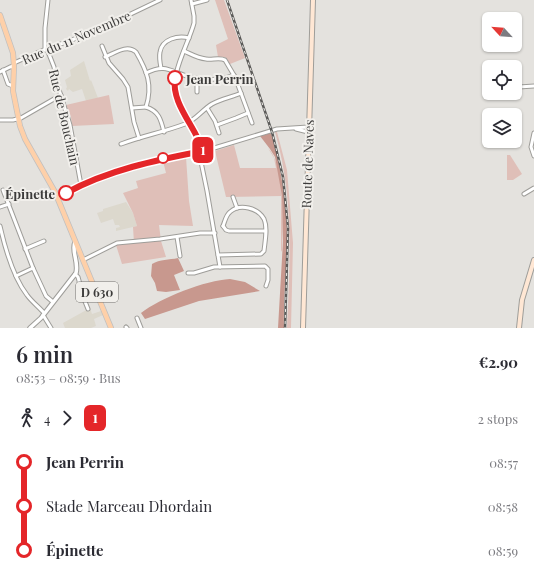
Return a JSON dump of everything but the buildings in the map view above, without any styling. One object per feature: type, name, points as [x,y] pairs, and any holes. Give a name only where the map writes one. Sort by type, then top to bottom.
[{"type":"main road","name":"Route de Naves","points":[[302,328],[313,0]]},
{"type":"main road","name":"D 630","points":[[0,15],[12,49],[14,65],[13,86],[18,119],[24,137],[58,198],[111,328]]},
{"type":"main road","points":[[519,328],[521,307],[534,260]]},
{"type":"main road","points":[[526,285],[534,266]]},
{"type":"street","points":[[46,50],[45,28],[48,0]]},
{"type":"street","name":"Rue du 11 Novembre","points":[[2,71],[46,50],[91,33],[160,0]]},
{"type":"street","points":[[207,0],[191,2],[195,21],[177,72],[175,94],[190,122],[201,152],[220,267]]},
{"type":"street","points":[[161,68],[160,53],[164,44],[174,38],[189,38]]},
{"type":"street","points":[[102,46],[105,57],[111,67],[127,85],[139,138]]},
{"type":"street","points":[[105,57],[126,49],[132,49],[137,54],[146,73],[150,88],[150,94],[146,107]]},
{"type":"street","name":"Rue de Bouchain","points":[[46,50],[54,65],[71,129],[81,185]]},
{"type":"street","points":[[184,51],[205,59],[224,59],[234,74],[252,122]]},
{"type":"street","points":[[146,73],[154,69],[161,68],[169,69],[197,79],[223,78],[234,74]]},
{"type":"street","points":[[2,71],[8,84],[13,86]]},
{"type":"street","points":[[197,79],[197,92]]},
{"type":"street","points":[[522,87],[534,86]]},
{"type":"street","points":[[121,144],[164,132],[190,122],[215,103],[241,92]]},
{"type":"street","points":[[0,120],[18,119],[61,95]]},
{"type":"street","points":[[132,108],[146,107],[153,110],[159,115],[164,132]]},
{"type":"street","points":[[207,108],[219,133]]},
{"type":"street","points":[[216,125],[248,113]]},
{"type":"street","points":[[58,198],[81,185],[142,164],[201,152],[277,129],[308,130]]},
{"type":"street","points":[[534,133],[531,147],[534,156]]},
{"type":"street","points":[[524,194],[534,188]]},
{"type":"street","points":[[3,190],[25,249],[45,295],[53,302]]},
{"type":"street","points":[[233,196],[236,208]]},
{"type":"street","points":[[0,207],[9,204]]},
{"type":"street","points":[[218,255],[261,254],[264,251],[265,222],[259,213],[249,208],[236,208],[228,214],[223,226]]},
{"type":"street","points":[[0,226],[16,276],[26,294],[44,314],[51,328]]},
{"type":"street","points":[[214,227],[223,226],[230,231],[265,231]]},
{"type":"street","points":[[83,260],[116,243],[177,237],[200,233],[214,233]]},
{"type":"street","points":[[177,237],[180,256]]},
{"type":"street","points":[[25,249],[44,240]]},
{"type":"street","points":[[30,328],[44,314],[75,274],[77,266],[73,246],[75,242]]},
{"type":"street","points":[[188,272],[194,273],[210,268],[220,267],[266,266],[268,269],[266,286]]},
{"type":"street","points":[[16,276],[33,268]]},
{"type":"street","points":[[75,274],[78,277],[88,309]]},
{"type":"street","points":[[137,318],[141,328]]},
{"type":"shaded area","points":[[215,0],[224,0],[245,58],[230,64],[225,57],[218,57],[216,45],[228,39]]},
{"type":"shaded area","points":[[84,61],[90,81],[91,80],[98,98],[86,101],[82,89],[73,92],[66,89],[67,87],[65,80],[71,76],[70,70]]},
{"type":"shaded area","points":[[109,95],[114,124],[72,126],[71,117],[66,105]]},
{"type":"shaded area","points":[[275,132],[277,132],[287,170],[293,243],[291,328],[287,328],[290,254],[288,205],[281,156]]},
{"type":"shaded area","points":[[271,133],[278,159],[285,199],[287,226],[284,328],[278,328],[283,241],[282,196],[275,157],[260,136]]},
{"type":"shaded area","points":[[234,145],[240,168],[276,168],[274,158],[268,148],[274,157],[281,182],[283,226],[281,252],[281,196],[226,197],[215,151]]},
{"type":"shaded area","points":[[507,155],[510,155],[522,174],[513,180],[507,180]]},
{"type":"shaded area","points":[[186,157],[189,201],[193,226],[159,225],[161,241],[166,257],[122,264],[116,245],[134,243],[133,227],[137,226],[133,213],[123,193],[138,188],[136,181],[166,173],[163,161]]},
{"type":"shaded area","points":[[126,202],[133,213],[137,226],[116,231],[116,228],[120,227],[119,225],[115,225],[113,219],[101,223],[97,213],[103,211],[103,209]]},
{"type":"shaded area","points":[[178,258],[184,271],[174,275],[180,290],[166,292],[157,291],[151,276],[152,264],[161,260]]},
{"type":"shaded area","points":[[230,279],[245,282],[260,291],[199,301],[145,319],[141,313],[149,307],[171,296],[196,286]]},
{"type":"shaded area","points":[[90,308],[92,314],[101,311],[103,315],[94,319],[96,326],[91,328],[65,328],[63,323]]},
{"type":"railway","points":[[227,0],[272,132],[283,177],[288,228],[285,328]]},
{"type":"bus line","name":"1","points":[[66,193],[84,184],[140,164],[203,151],[195,132],[176,97],[174,87],[175,78]]},
{"type":"place","name":"Jean Perrin","points":[[175,78]]},
{"type":"place","name":"Épinette","points":[[66,193]]}]
